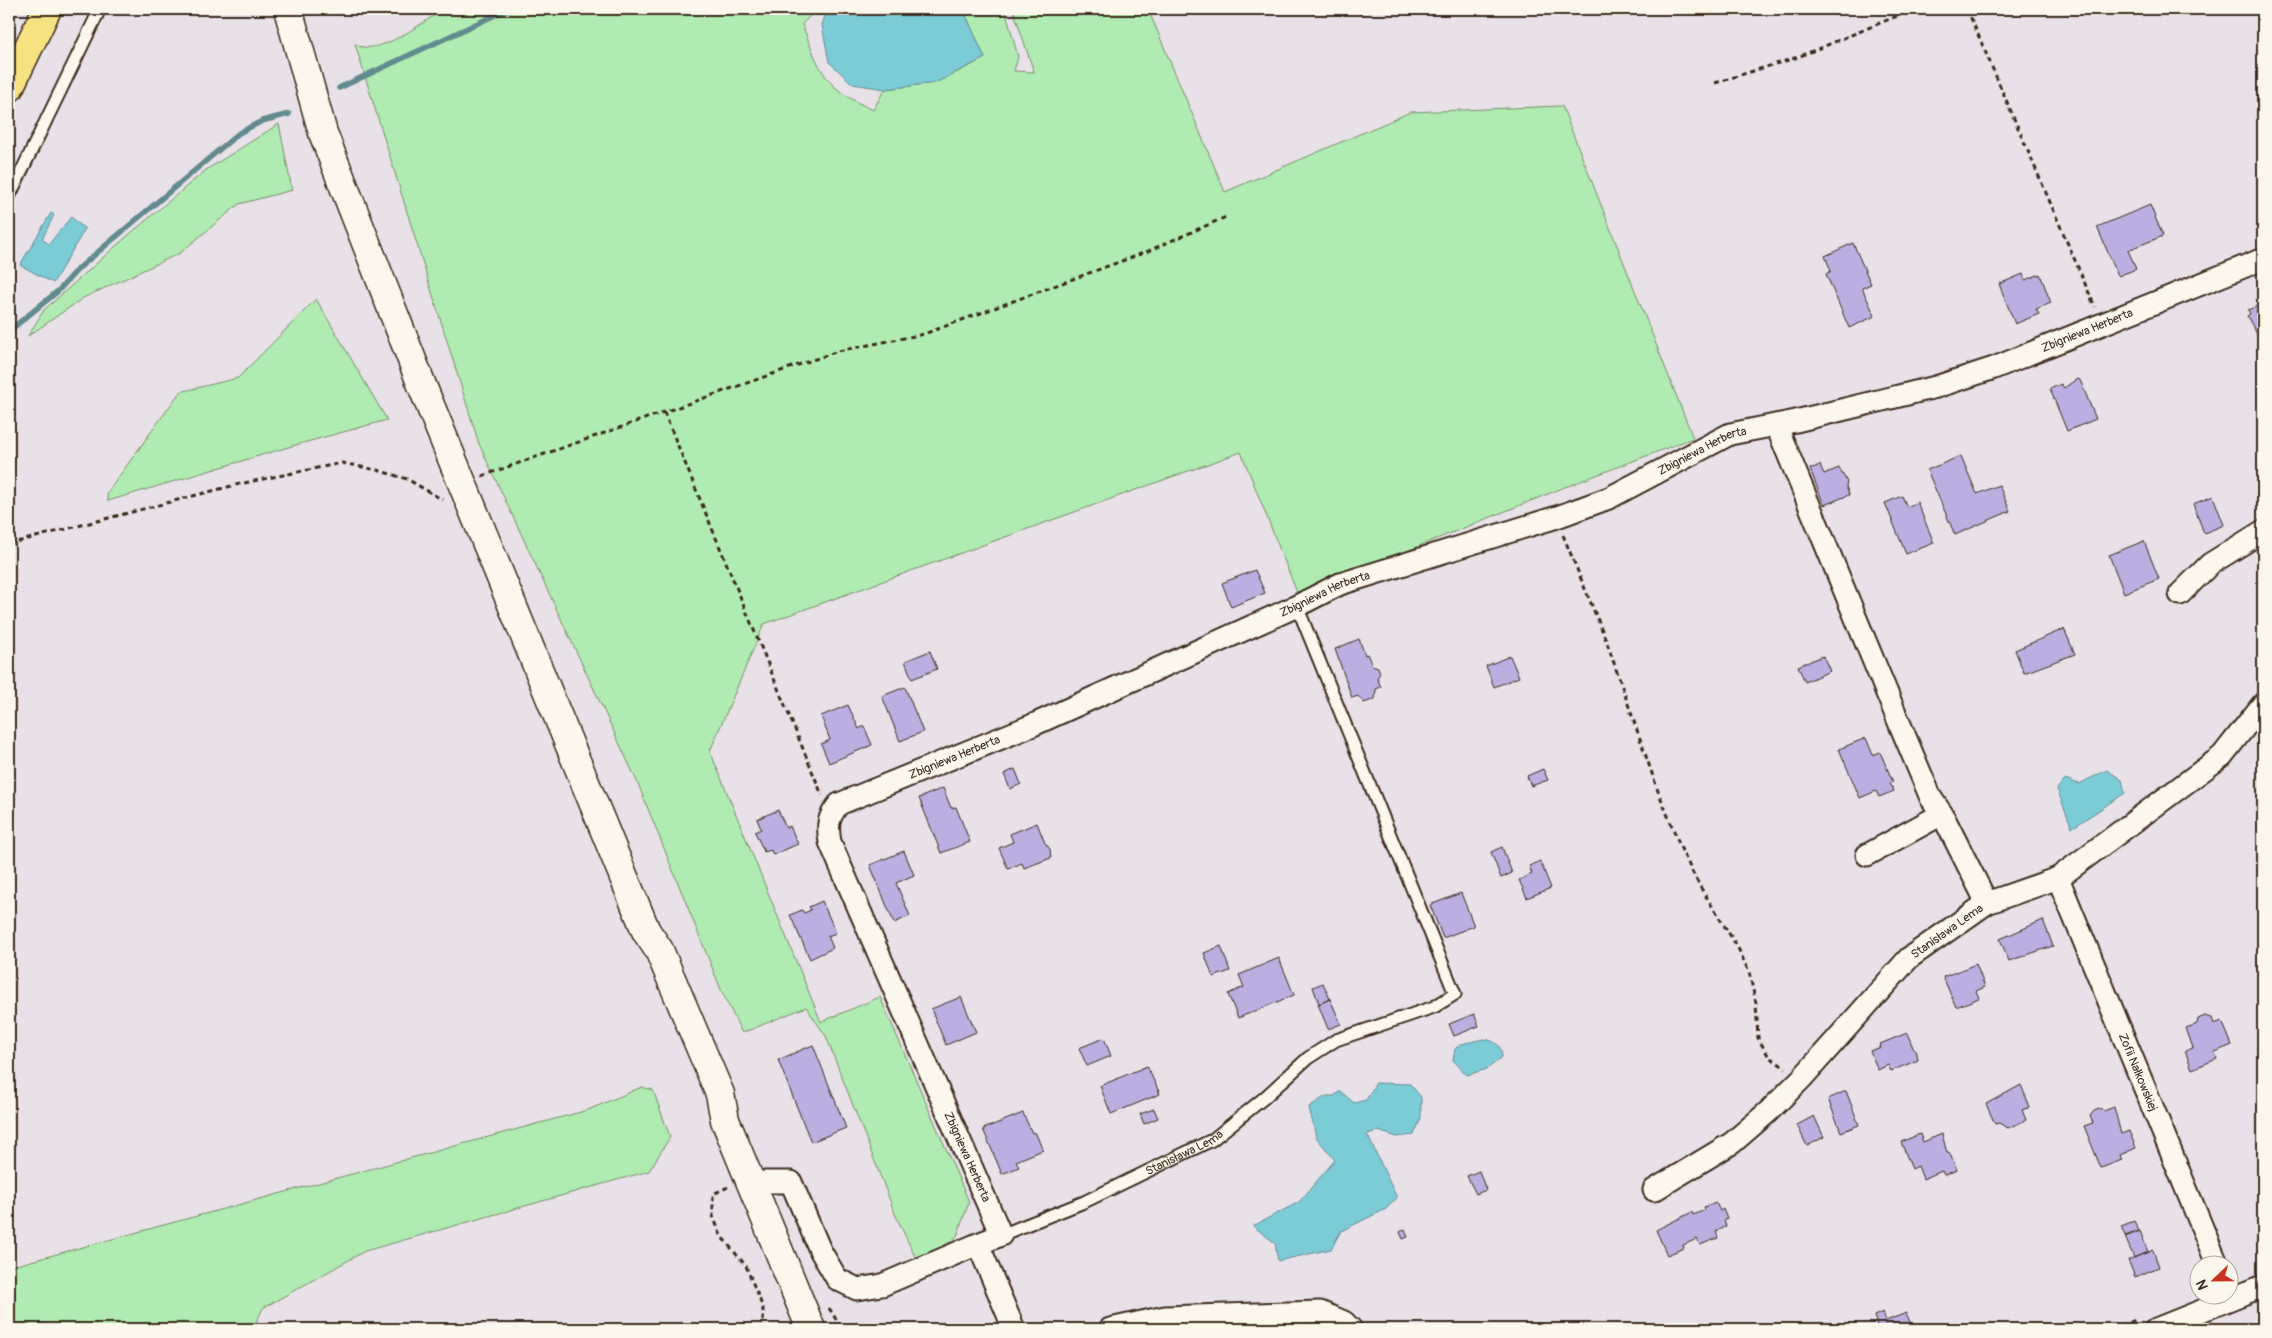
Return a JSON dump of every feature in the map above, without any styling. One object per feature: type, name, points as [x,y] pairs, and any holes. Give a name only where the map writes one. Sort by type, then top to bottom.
[{"type":"main road","points":[[9,88],[47,9]]},
{"type":"main road","points":[[288,9],[323,133],[419,379],[646,931],[659,950],[720,1094],[725,1120],[811,1329]]},
{"type":"street","name":"Zbigniewa Herberta","points":[[1001,1234],[830,842],[827,827],[830,815],[839,804],[1032,724],[1297,606],[1340,584],[1557,517],[1609,498],[1730,434],[1776,425],[1936,386],[1994,368],[2263,259]]},
{"type":"street","points":[[1776,425],[1931,798],[1942,814],[1987,903]]},
{"type":"street","points":[[2180,594],[2210,564],[2263,531]]},
{"type":"street","name":"Stanisława Lema","points":[[1654,1190],[1732,1143],[1802,1078],[1909,958],[1987,903],[2058,878],[2222,756],[2263,704]]},
{"type":"street","points":[[1867,855],[1942,814]]},
{"type":"street","name":"Zofii Nałkowskiej","points":[[2058,878],[2214,1256]]},
{"type":"street","name":"Stanisława Lema","points":[[750,1182],[791,1182],[820,1250],[837,1279],[857,1289],[882,1285],[1001,1234]]},
{"type":"street","points":[[978,1244],[1014,1329]]},
{"type":"street","points":[[2240,1293],[2263,1286]]},
{"type":"street","points":[[2156,1329],[2208,1306]]},
{"type":"street","points":[[1110,1329],[1165,1317],[1320,1312],[1344,1322],[1350,1329]]},
{"type":"lane","points":[[9,197],[100,9]]},
{"type":"lane","name":"Stanisława Lema","points":[[1001,1234],[1084,1202],[1212,1140],[1264,1098],[1308,1058],[1336,1040],[1434,1007],[1455,994],[1297,606]]},
{"type":"path","points":[[1715,83],[1798,57],[1914,9]]},
{"type":"path","points":[[1967,9],[2102,325]]},
{"type":"path","points":[[9,544],[239,484],[342,463],[377,470],[407,479],[442,500],[462,504],[466,492],[664,412],[838,351],[924,334],[1146,252],[1228,216]]},
{"type":"path","points":[[664,412],[830,815]]},
{"type":"path","points":[[1557,517],[1606,640],[1658,791],[1682,851],[1699,885],[1738,948],[1749,972],[1756,1003],[1758,1038],[1769,1058],[1802,1078]]},
{"type":"path","points":[[750,1182],[738,1182],[713,1194],[713,1216],[721,1236],[746,1266],[763,1308],[763,1329]]},
{"type":"green space","points":[[444,9],[817,9],[802,24],[820,67],[826,77],[843,94],[873,110],[885,89],[935,83],[985,58],[963,9],[1005,9],[1018,57],[1014,71],[1034,72],[1013,9],[1148,9],[1225,192],[1411,112],[1562,106],[1693,438],[1560,489],[1298,595],[1241,452],[764,624],[710,751],[821,1022],[880,997],[969,1202],[957,1236],[929,1259],[918,1263],[896,1216],[826,1036],[806,1007],[742,1033],[722,992],[636,779],[479,444],[355,44],[364,47],[375,47],[388,43]]},
{"type":"green space","points":[[279,124],[292,190],[239,204],[180,253],[83,298],[28,336],[44,310],[124,239],[206,170]]},
{"type":"green space","points":[[316,299],[387,420],[292,446],[108,501],[107,493],[180,392],[238,378]]},
{"type":"green space","points":[[642,1087],[653,1090],[670,1137],[649,1171],[365,1251],[263,1308],[253,1329],[9,1329],[9,1267],[588,1110]]},
{"type":"water","points":[[827,9],[936,9],[940,11],[963,9],[985,58],[935,83],[885,89],[853,84],[829,62],[822,25]]},
{"type":"water","points":[[51,213],[54,215],[42,239],[49,244],[71,217],[85,229],[53,283],[20,265]]},
{"type":"water","points":[[2107,770],[2122,780],[2125,793],[2072,828],[2057,789],[2065,779],[2079,784]]},
{"type":"water","points":[[1484,1039],[1497,1044],[1501,1049],[1502,1057],[1487,1069],[1467,1075],[1453,1060],[1455,1049],[1461,1044]]},
{"type":"water","points":[[1376,1083],[1410,1084],[1421,1097],[1421,1118],[1414,1135],[1397,1137],[1378,1131],[1367,1134],[1397,1198],[1386,1209],[1341,1231],[1331,1249],[1278,1261],[1275,1243],[1253,1226],[1299,1202],[1335,1160],[1316,1137],[1309,1107],[1326,1096],[1334,1096],[1340,1091],[1354,1103],[1366,1100]]},
{"type":"building","points":[[2150,205],[2163,236],[2128,250],[2136,269],[2118,276],[2097,227]]},
{"type":"building","points":[[1853,243],[1871,284],[1862,288],[1875,316],[1849,328],[1826,274],[1831,271],[1825,256]]},
{"type":"building","points":[[2023,274],[2025,280],[2040,274],[2051,303],[2036,309],[2039,314],[2015,324],[1999,284]]},
{"type":"building","points":[[2257,306],[2260,314],[2263,313],[2263,340],[2261,341],[2247,316],[2250,314],[2248,310]]},
{"type":"building","points":[[2077,379],[2080,380],[2096,419],[2067,431],[2050,389],[2061,384],[2064,388]]},
{"type":"building","points":[[1961,456],[1977,494],[1999,485],[2010,511],[1955,535],[1927,470]]},
{"type":"building","points":[[1820,465],[1824,474],[1839,468],[1847,482],[1846,486],[1849,495],[1824,505],[1810,469]]},
{"type":"building","points":[[1902,496],[1907,507],[1917,502],[1934,543],[1906,554],[1885,503]]},
{"type":"building","points":[[2213,496],[2224,525],[2204,533],[2193,504]]},
{"type":"building","points":[[2144,541],[2159,579],[2124,593],[2109,555]]},
{"type":"building","points":[[1255,570],[1265,593],[1231,607],[1222,583]]},
{"type":"building","points":[[2064,629],[2075,654],[2024,673],[2015,650]]},
{"type":"building","points":[[1359,639],[1365,655],[1367,654],[1372,665],[1378,667],[1380,673],[1377,678],[1381,687],[1376,689],[1375,699],[1364,703],[1358,696],[1352,698],[1335,649]]},
{"type":"building","points":[[930,651],[937,669],[912,679],[905,661]]},
{"type":"building","points":[[1510,656],[1519,677],[1494,687],[1486,666]]},
{"type":"building","points":[[1823,656],[1830,671],[1805,682],[1798,666]]},
{"type":"building","points":[[905,687],[923,732],[900,741],[882,696]]},
{"type":"building","points":[[848,705],[859,729],[864,726],[872,745],[829,763],[821,744],[830,740],[821,716]]},
{"type":"building","points":[[1866,738],[1873,755],[1880,752],[1893,782],[1890,783],[1894,791],[1879,797],[1876,791],[1860,798],[1839,749]]},
{"type":"building","points":[[1015,769],[1021,784],[1010,789],[1004,774]]},
{"type":"building","points":[[1543,769],[1548,780],[1531,786],[1527,776]]},
{"type":"building","points":[[943,788],[951,808],[956,807],[970,842],[941,853],[919,798]]},
{"type":"building","points":[[778,810],[786,828],[790,826],[798,844],[773,855],[771,850],[764,852],[755,832],[761,829],[757,819]]},
{"type":"building","points":[[1037,823],[1045,843],[1050,849],[1051,858],[1024,868],[1022,863],[1008,869],[999,848],[1013,842],[1010,834]]},
{"type":"building","points":[[1502,847],[1512,873],[1501,878],[1491,852]]},
{"type":"building","points":[[904,851],[914,875],[896,883],[910,916],[894,923],[870,865]]},
{"type":"building","points":[[1540,861],[1551,888],[1527,898],[1519,880],[1532,874],[1529,866]]},
{"type":"building","points":[[1461,893],[1474,926],[1443,938],[1430,905]]},
{"type":"building","points":[[822,901],[836,933],[828,936],[833,948],[810,959],[790,915],[802,910],[804,913],[811,910],[809,907]]},
{"type":"building","points":[[2043,920],[2053,946],[2009,961],[2000,939]]},
{"type":"building","points":[[1221,946],[1230,971],[1213,977],[1204,953]]},
{"type":"building","points":[[1279,958],[1294,995],[1238,1018],[1228,994],[1244,987],[1239,975]]},
{"type":"building","points":[[1976,964],[1985,987],[1976,991],[1979,998],[1956,1007],[1943,977]]},
{"type":"building","points":[[1323,983],[1330,999],[1319,1004],[1313,987]]},
{"type":"building","points":[[961,997],[976,1032],[946,1045],[931,1009]]},
{"type":"building","points":[[1330,999],[1341,1024],[1328,1029],[1318,1004]]},
{"type":"building","points":[[1474,1014],[1479,1026],[1454,1036],[1449,1024]]},
{"type":"building","points":[[2205,1016],[2212,1018],[2214,1024],[2222,1021],[2232,1045],[2215,1052],[2217,1059],[2192,1069],[2185,1051],[2193,1048],[2186,1028],[2197,1024],[2198,1019]]},
{"type":"building","points":[[1907,1033],[1914,1050],[1916,1049],[1918,1060],[1891,1071],[1888,1065],[1878,1070],[1870,1051],[1881,1047],[1880,1044]]},
{"type":"building","points":[[1104,1038],[1111,1056],[1087,1066],[1079,1048]]},
{"type":"building","points":[[813,1045],[846,1128],[811,1142],[778,1060]]},
{"type":"building","points":[[1147,1066],[1160,1094],[1111,1114],[1100,1086]]},
{"type":"building","points":[[2021,1085],[2030,1107],[2022,1110],[2026,1120],[2008,1128],[1999,1123],[1995,1124],[1986,1104]]},
{"type":"building","points":[[1846,1091],[1859,1125],[1841,1132],[1828,1099]]},
{"type":"building","points":[[2114,1107],[2121,1134],[2129,1131],[2136,1148],[2120,1155],[2122,1160],[2101,1168],[2084,1126],[2093,1123],[2090,1116],[2094,1111],[2099,1109],[2104,1111]]},
{"type":"building","points":[[1154,1109],[1158,1118],[1144,1124],[1140,1114]]},
{"type":"building","points":[[1023,1113],[1032,1133],[1035,1132],[1043,1150],[1016,1161],[1019,1167],[1002,1174],[983,1129]]},
{"type":"building","points":[[1814,1116],[1824,1137],[1807,1146],[1797,1125]]},
{"type":"building","points":[[1920,1134],[1923,1142],[1942,1134],[1947,1153],[1949,1152],[1957,1170],[1944,1175],[1942,1171],[1923,1179],[1918,1166],[1912,1169],[1901,1142]]},
{"type":"building","points":[[1479,1171],[1486,1190],[1476,1194],[1467,1176]]},
{"type":"building","points":[[1716,1203],[1720,1211],[1723,1209],[1727,1219],[1724,1220],[1726,1227],[1716,1231],[1718,1238],[1700,1245],[1697,1239],[1683,1245],[1684,1248],[1667,1255],[1656,1230],[1692,1212],[1693,1215],[1705,1210],[1704,1207]]},
{"type":"building","points":[[2134,1221],[2139,1231],[2125,1236],[2121,1226]]},
{"type":"building","points":[[1405,1229],[1408,1237],[1403,1239],[1400,1232]]},
{"type":"building","points":[[2140,1231],[2148,1252],[2134,1258],[2125,1237]]},
{"type":"building","points":[[2153,1250],[2159,1267],[2135,1277],[2128,1260]]},
{"type":"building","points":[[1883,1312],[1886,1321],[1906,1313],[1913,1329],[1866,1329],[1877,1325],[1874,1316]]},
{"type":"building","points":[[2263,1324],[2263,1329],[2251,1329]]},
{"type":"waterway","points":[[339,88],[508,9]]},
{"type":"waterway","points":[[9,331],[58,291],[79,268],[239,133],[262,121],[289,114]]}]
